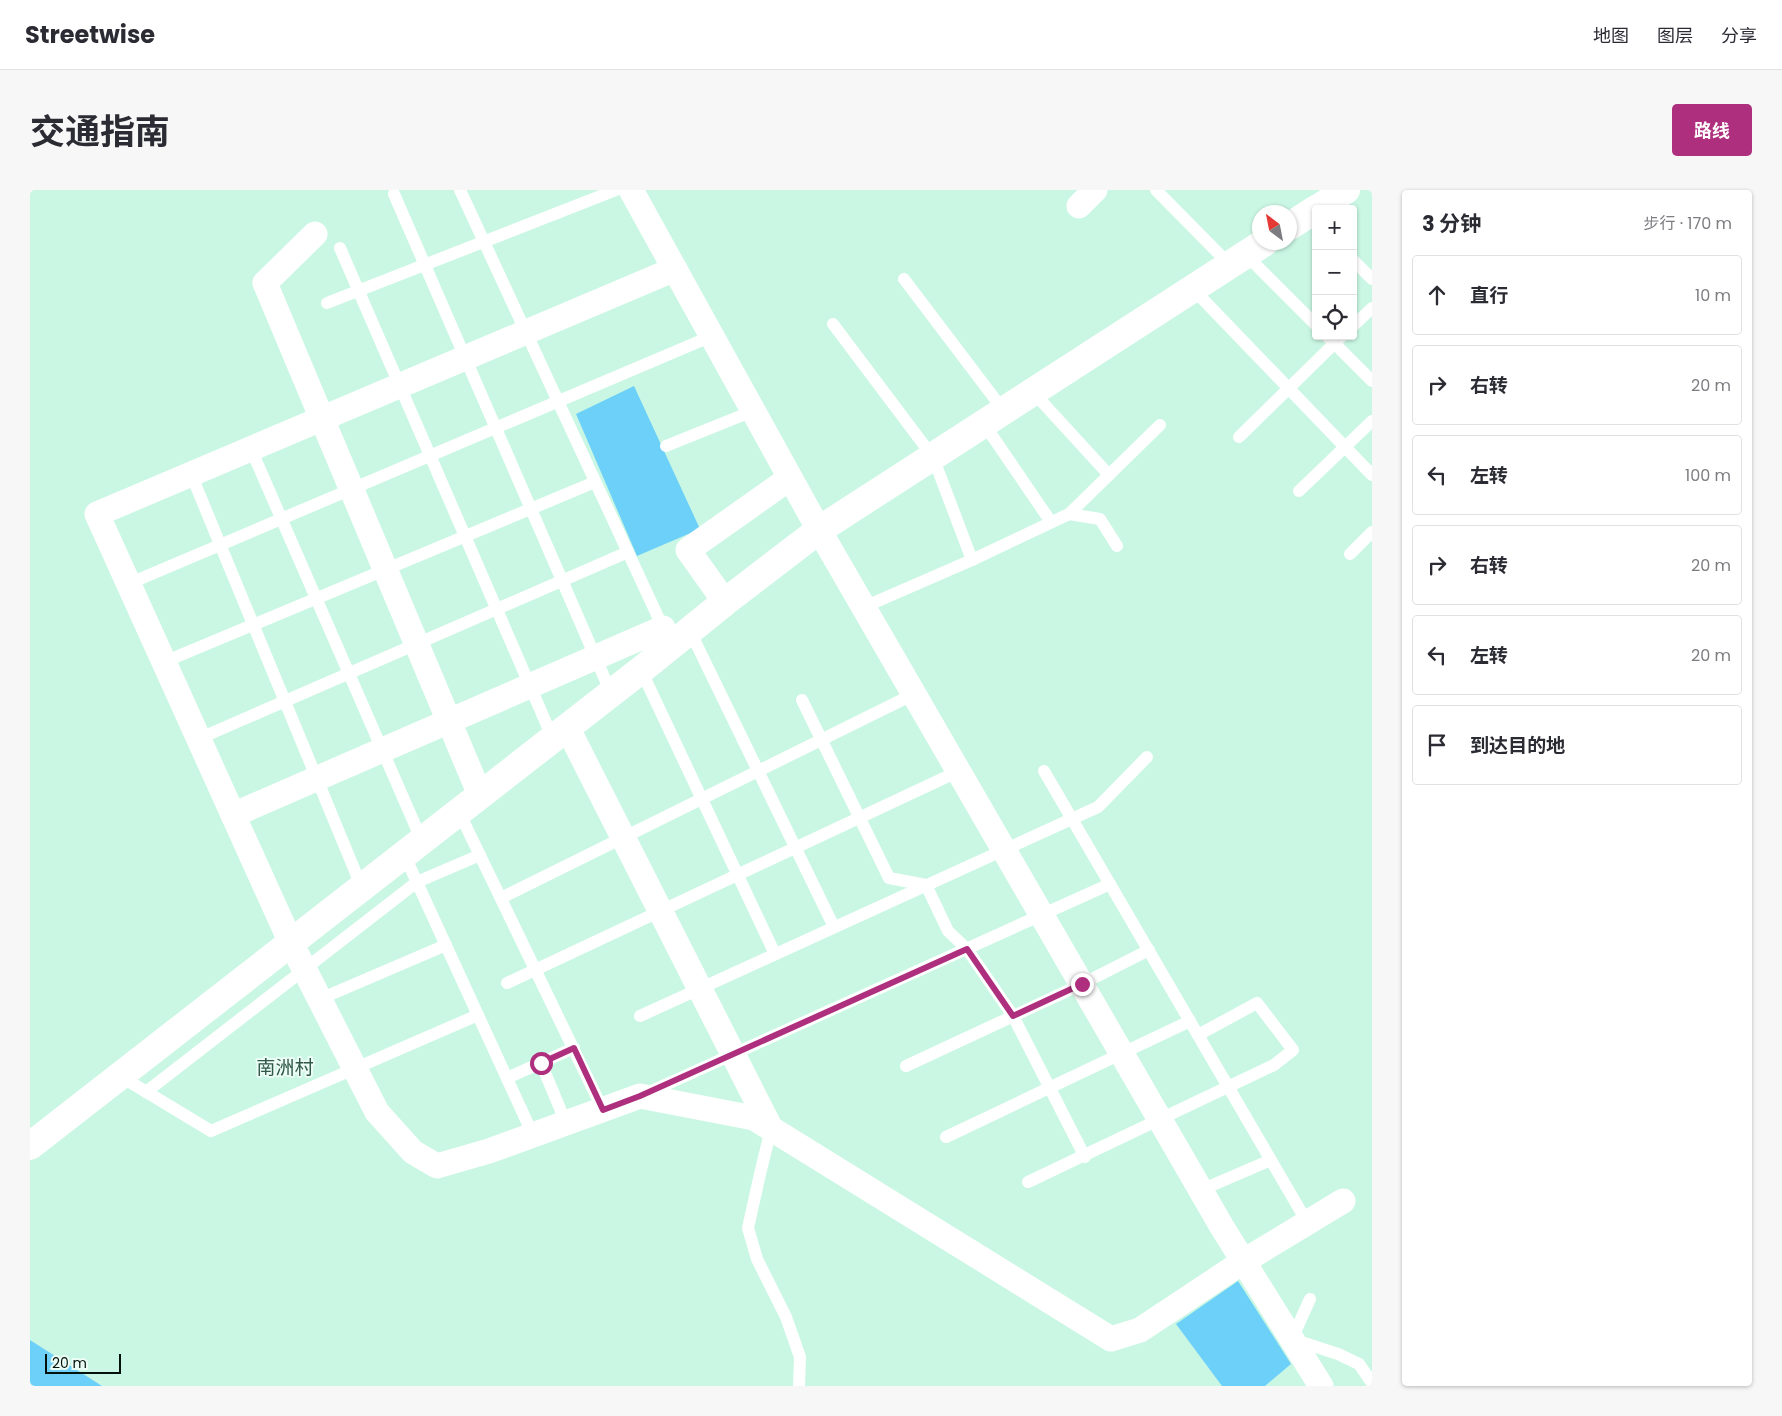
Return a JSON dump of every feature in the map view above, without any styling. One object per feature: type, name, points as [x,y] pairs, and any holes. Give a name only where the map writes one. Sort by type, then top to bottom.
[{"type":"street","points":[[631,190],[819,530],[1201,1190],[1321,1386]]},
{"type":"street","points":[[1309,217],[1346,190]]},
{"type":"street","points":[[315,234],[266,284],[480,795]]},
{"type":"street","points":[[30,1146],[641,670],[675,635],[724,602],[819,530],[1247,254]]},
{"type":"street","points":[[675,269],[96,514],[292,943],[377,1112],[413,1152],[436,1166],[489,1151],[640,1096],[754,1118],[1111,1339],[1140,1330],[1244,1261],[1343,1201]]},
{"type":"street","points":[[724,602],[688,550],[790,478]]},
{"type":"street","points":[[233,814],[596,658],[675,635]]},
{"type":"street","points":[[560,733],[624,837],[772,1129]]},
{"type":"lane","points":[[460,190],[628,552],[675,635],[758,771],[834,927]]},
{"type":"lane","points":[[327,303],[616,190]]},
{"type":"lane","points":[[1156,190],[1247,254],[1312,321]]},
{"type":"lane","points":[[394,194],[611,693]]},
{"type":"lane","points":[[340,248],[530,686],[560,733]]},
{"type":"lane","points":[[1357,264],[1372,278]]},
{"type":"lane","points":[[904,279],[994,417],[1051,522]]},
{"type":"lane","points":[[1193,289],[1372,475]]},
{"type":"lane","points":[[1357,322],[1372,308]]},
{"type":"lane","points":[[833,324],[933,457],[972,560]]},
{"type":"lane","points":[[128,584],[712,336]]},
{"type":"lane","points":[[1239,438],[1334,340]]},
{"type":"lane","points":[[1336,340],[1372,381]]},
{"type":"lane","points":[[1033,392],[1109,475]]},
{"type":"lane","points":[[666,446],[753,411]]},
{"type":"lane","points":[[1299,491],[1372,421]]},
{"type":"lane","points":[[864,607],[972,560],[1069,514],[1160,425]]},
{"type":"lane","points":[[251,449],[383,750],[414,847],[417,882],[533,1135]]},
{"type":"lane","points":[[190,474],[362,888]]},
{"type":"lane","points":[[164,662],[595,482]]},
{"type":"lane","points":[[1069,514],[1100,519],[1117,546]]},
{"type":"lane","points":[[1350,554],[1372,532]]},
{"type":"lane","points":[[198,739],[628,552]]},
{"type":"lane","points":[[641,670],[775,954]]},
{"type":"lane","points":[[501,898],[914,694]]},
{"type":"lane","points":[[802,700],[889,878],[926,885]]},
{"type":"lane","points":[[640,1016],[1098,807],[1147,757]]},
{"type":"lane","points":[[507,983],[959,771]]},
{"type":"lane","points":[[1044,771],[1307,1222]]},
{"type":"lane","points":[[459,812],[603,1110]]},
{"type":"lane","points":[[146,1092],[417,882],[480,854]]},
{"type":"lane","points":[[640,1096],[1110,884]]},
{"type":"lane","points":[[926,885],[948,931],[967,949],[1013,1016],[1084,1156]]},
{"type":"lane","points":[[320,999],[446,945]]},
{"type":"lane","points":[[906,1066],[1082,984],[1149,950]]},
{"type":"lane","points":[[1028,1182],[1274,1064],[1293,1050],[1256,1003],[1198,1035]]},
{"type":"lane","points":[[120,1076],[211,1132],[478,1016]]},
{"type":"lane","points":[[946,1137],[1190,1022]]},
{"type":"lane","points":[[507,1078],[574,1048]]},
{"type":"lane","points":[[541,1063],[566,1123]]},
{"type":"lane","points":[[772,1129],[748,1228],[757,1259],[786,1317],[800,1357],[799,1386]]},
{"type":"lane","points":[[1201,1190],[1271,1160]]},
{"type":"lane","points":[[1310,1300],[1292,1339],[1338,1354],[1359,1364],[1372,1383]]},
{"type":"water","points":[[634,386],[700,529],[637,556],[576,414]]},
{"type":"water","points":[[1238,1281],[1291,1364],[1265,1386],[1222,1386],[1176,1324]]},
{"type":"water","points":[[30,1340],[102,1386],[30,1386]]},
{"type":"district","name":"南洲村","points":[[285,1067]]},
{"type":"route","points":[[541,1063],[574,1048],[603,1110],[640,1096],[967,949],[1013,1016],[1082,984]]}]
